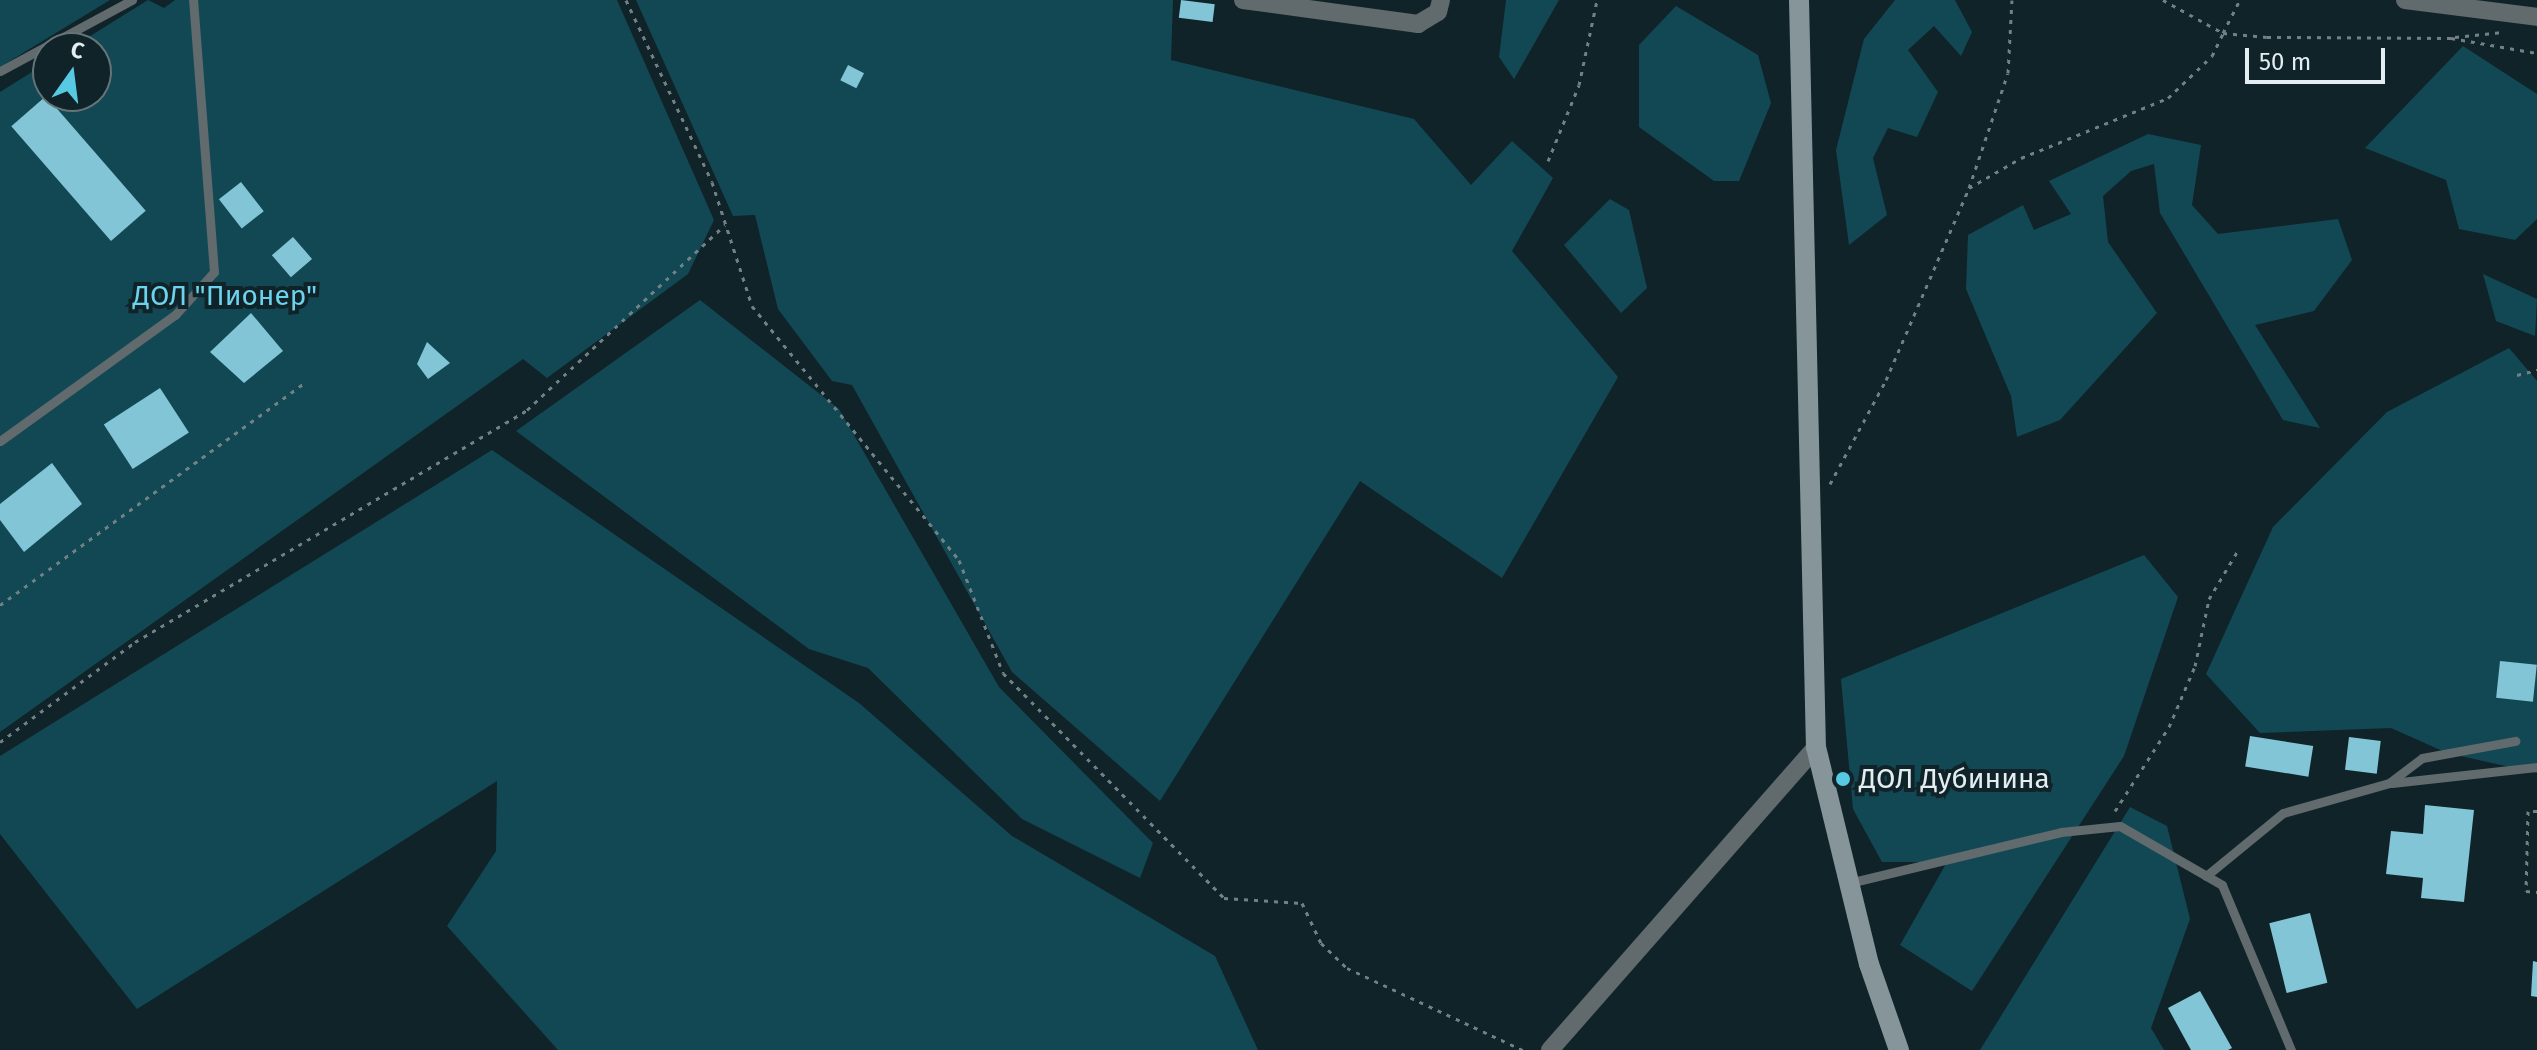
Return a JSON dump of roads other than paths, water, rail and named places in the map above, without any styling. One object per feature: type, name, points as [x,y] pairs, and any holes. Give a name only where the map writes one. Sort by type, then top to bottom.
[{"type":"street","points":[[1243,0],[1418,24],[1438,12],[1441,0]]},
{"type":"street","points":[[1799,0],[1816,747],[1849,883],[1899,1050]]},
{"type":"street","points":[[2405,0],[2537,17]]},
{"type":"street","points":[[1550,1050],[1816,747]]},
{"type":"lane","points":[[0,71],[132,0]]},
{"type":"lane","points":[[0,441],[175,315],[214,272],[193,0]]},
{"type":"lane","points":[[2389,783],[2422,758],[2515,741]]},
{"type":"lane","points":[[2206,876],[2283,813],[2389,783],[2537,767]]},
{"type":"lane","points":[[1849,883],[2107,824],[2222,885],[2291,1050]]},
{"type":"place","name":"ДОЛ Дубинина","points":[[1843,779]]},
{"type":"park label","name":"ДОЛ \"Пионер\"","points":[[225,296]]}]
